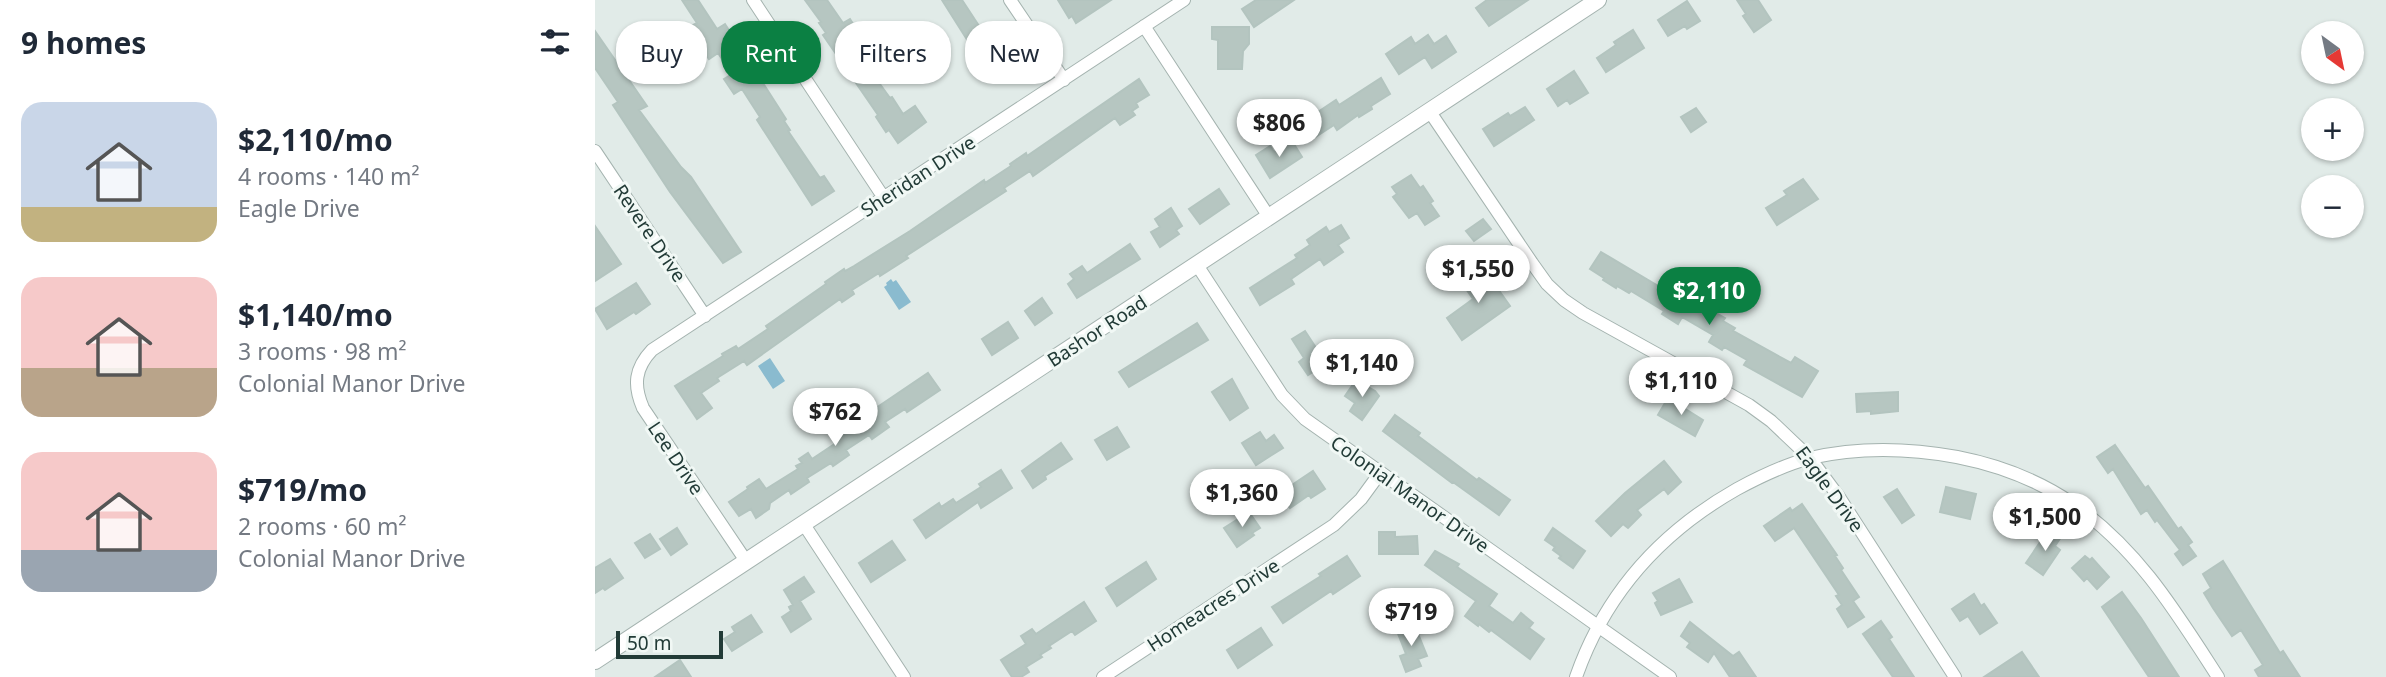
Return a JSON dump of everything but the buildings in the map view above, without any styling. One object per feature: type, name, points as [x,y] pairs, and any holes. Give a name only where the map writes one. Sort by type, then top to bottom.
[{"type":"street","points":[[753,0],[884,198]]},
{"type":"street","points":[[1010,0],[1024,21]]},
{"type":"street","name":"Sheridan Drive","points":[[1063,80],[1184,0]]},
{"type":"street","name":"Bashor Road","points":[[595,661],[1598,0]]},
{"type":"street","points":[[1144,26],[1269,217]]},
{"type":"street","name":"Sheridan Drive","points":[[652,350],[1057,84]]},
{"type":"street","name":"Eagle Drive","points":[[1430,111],[1532,263],[1547,284],[1564,300],[1749,405],[1787,434],[1810,458],[1839,497],[1955,677]]},
{"type":"street","name":"Revere Drive","points":[[595,150],[705,316]]},
{"type":"street","name":"Colonial Manor Drive","points":[[1197,265],[1293,409],[1669,677]]},
{"type":"street","name":"Lee Drive","points":[[652,350],[637,373],[637,392],[643,408],[746,561]]},
{"type":"street","points":[[1576,677],[1597,628],[1632,574],[1689,520],[1762,475],[1810,458],[1884,449],[1936,453],[1984,462],[2029,479],[2072,503],[2129,551],[2169,601],[2218,677]]},
{"type":"street","name":"Homeacres Drive","points":[[1103,677],[1334,525],[1361,499],[1380,473]]},
{"type":"street","points":[[803,523],[904,677]]},
{"type":"water","points":[[891,279],[893,282],[896,280],[911,302],[899,310],[884,287]]},
{"type":"water","points":[[770,358],[785,381],[773,389],[758,366]]}]
